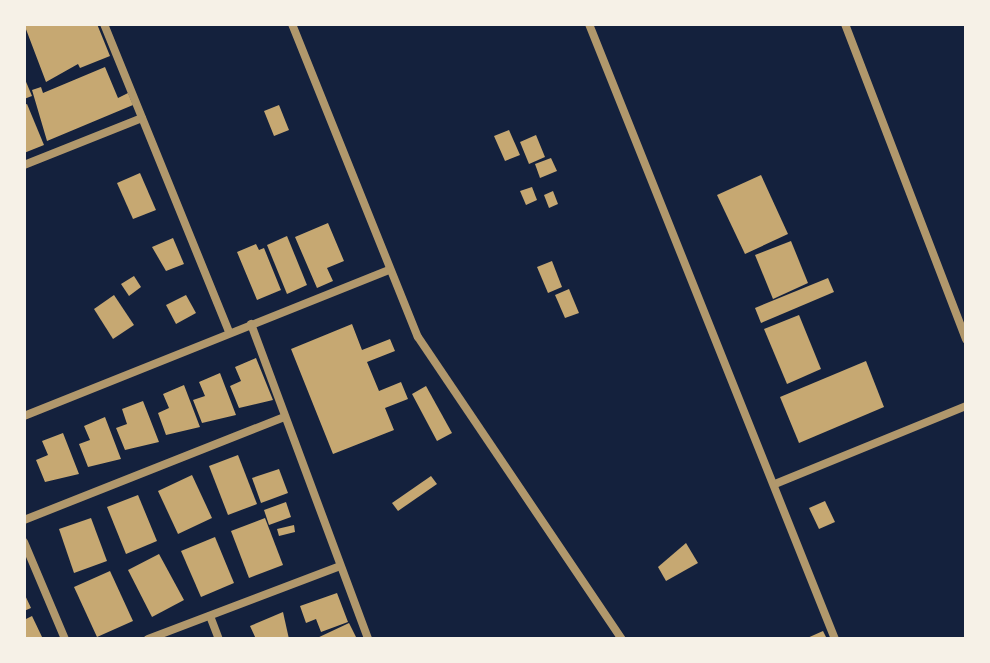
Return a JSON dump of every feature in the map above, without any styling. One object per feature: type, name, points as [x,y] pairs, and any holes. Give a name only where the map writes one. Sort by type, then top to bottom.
[{"type":"street","points":[[104,24],[229,332]]},
{"type":"street","points":[[292,24],[389,270],[441,373],[622,639]]},
{"type":"street","points":[[589,24],[835,639]]},
{"type":"street","points":[[845,24],[966,340]]},
{"type":"street","points":[[24,165],[142,118]]},
{"type":"street","points":[[24,416],[389,270]]},
{"type":"street","points":[[251,324],[368,639]]},
{"type":"street","points":[[775,484],[966,406]]},
{"type":"street","points":[[24,520],[284,417]]},
{"type":"street","points":[[24,542],[65,639]]},
{"type":"street","points":[[148,639],[340,566]]},
{"type":"street","points":[[210,616],[219,639]]},
{"type":"building","points":[[24,24],[97,24],[110,56],[80,68],[78,64],[46,82]]},
{"type":"building","points":[[105,67],[118,98],[128,93],[133,105],[47,141],[32,90],[41,87],[43,93]]},
{"type":"building","points":[[24,77],[32,96],[24,99]]},
{"type":"building","points":[[27,104],[44,145],[24,153],[24,105]]},
{"type":"building","points":[[279,105],[289,130],[274,136],[264,111]]},
{"type":"building","points":[[509,130],[520,155],[505,161],[494,136]]},
{"type":"building","points":[[536,135],[545,157],[529,164],[520,142]]},
{"type":"building","points":[[551,158],[557,171],[540,178],[535,164]]},
{"type":"building","points":[[140,173],[156,210],[133,219],[117,183]]},
{"type":"building","points":[[761,175],[788,234],[745,254],[717,195]]},
{"type":"building","points":[[532,187],[537,200],[526,205],[520,191]]},
{"type":"building","points":[[553,191],[558,204],[549,208],[544,195]]},
{"type":"building","points":[[328,223],[344,261],[327,268],[333,281],[317,288],[295,237]]},
{"type":"building","points":[[287,236],[307,285],[287,294],[267,245]]},
{"type":"building","points":[[173,238],[184,264],[166,271],[152,247]]},
{"type":"building","points":[[791,241],[808,283],[773,299],[755,255]]},
{"type":"building","points":[[256,244],[259,250],[264,248],[281,290],[257,300],[237,252]]},
{"type":"building","points":[[552,261],[562,287],[548,293],[537,267]]},
{"type":"building","points":[[134,276],[141,287],[129,296],[121,284]]},
{"type":"building","points":[[828,278],[834,292],[761,323],[755,308]]},
{"type":"building","points":[[569,289],[579,313],[565,318],[555,295]]},
{"type":"building","points":[[114,295],[134,325],[113,339],[94,309]]},
{"type":"building","points":[[186,295],[196,313],[176,324],[166,305]]},
{"type":"building","points":[[799,315],[821,369],[787,384],[764,329]]},
{"type":"building","points":[[352,324],[362,350],[390,339],[395,351],[367,362],[379,391],[401,382],[408,399],[385,408],[394,430],[333,454],[291,349]]},
{"type":"building","points":[[256,358],[273,400],[239,408],[230,386],[241,381],[235,367]]},
{"type":"building","points":[[866,361],[884,407],[799,443],[780,397]]},
{"type":"building","points":[[220,373],[236,415],[202,423],[193,400],[205,396],[199,382]]},
{"type":"building","points":[[184,385],[200,427],[166,435],[158,413],[169,408],[163,394]]},
{"type":"building","points":[[426,386],[452,433],[437,441],[412,394]]},
{"type":"building","points":[[143,401],[159,442],[125,450],[116,428],[127,424],[122,409]]},
{"type":"building","points":[[105,417],[121,459],[88,467],[79,444],[90,440],[84,426]]},
{"type":"building","points":[[63,433],[79,474],[45,482],[36,460],[48,455],[42,441]]},
{"type":"building","points":[[238,455],[257,504],[228,515],[209,466]]},
{"type":"building","points":[[279,469],[288,493],[261,503],[252,478]]},
{"type":"building","points":[[192,475],[212,518],[178,534],[158,491]]},
{"type":"building","points":[[431,476],[437,484],[398,511],[392,503]]},
{"type":"building","points":[[138,495],[157,541],[126,554],[107,507]]},
{"type":"building","points":[[825,501],[835,522],[819,529],[809,508]]},
{"type":"building","points":[[286,502],[291,517],[269,525],[264,510]]},
{"type":"building","points":[[91,518],[107,561],[74,573],[59,529]]},
{"type":"building","points":[[265,518],[283,565],[249,578],[231,531]]},
{"type":"building","points":[[294,525],[295,532],[279,536],[277,529]]},
{"type":"building","points":[[215,537],[234,583],[201,597],[181,551]]},
{"type":"building","points":[[686,543],[698,563],[666,581],[658,567]]},
{"type":"building","points":[[159,554],[184,600],[152,617],[128,570]]},
{"type":"building","points":[[110,571],[133,621],[97,637],[74,587]]},
{"type":"building","points":[[24,593],[31,608],[24,611]]},
{"type":"building","points":[[337,593],[348,622],[321,632],[316,619],[306,623],[300,606]]},
{"type":"building","points":[[283,612],[289,639],[256,639],[250,626]]},
{"type":"building","points":[[32,616],[43,639],[24,639],[24,620]]},
{"type":"building","points":[[349,623],[357,639],[315,639]]},
{"type":"building","points":[[823,631],[827,639],[805,639]]}]
